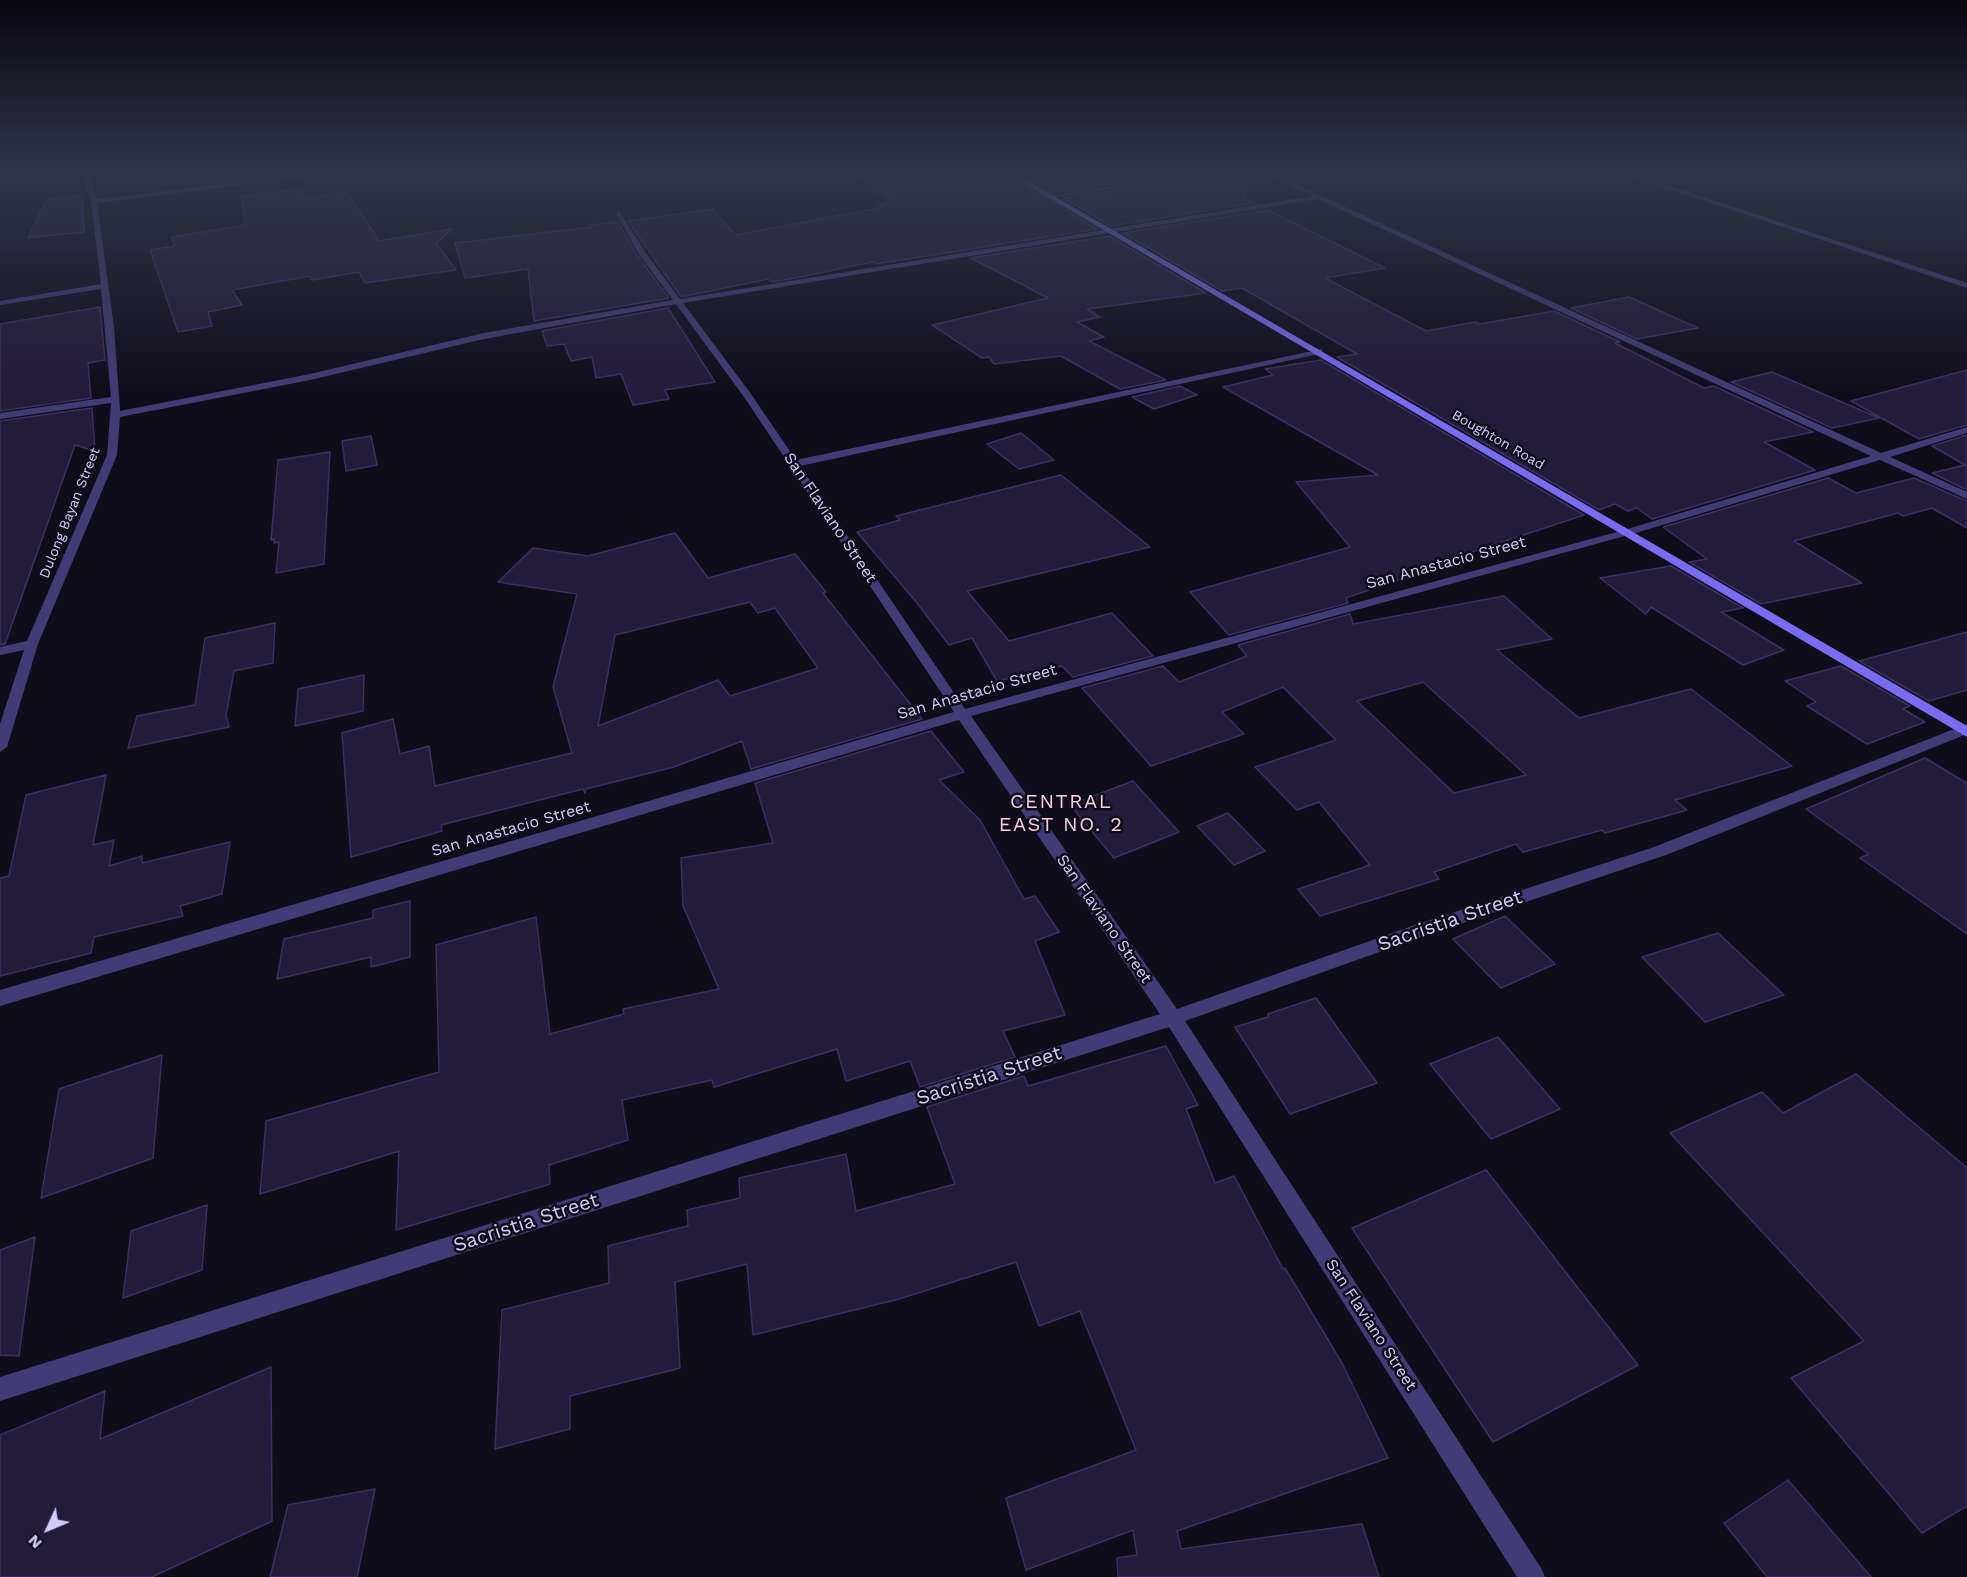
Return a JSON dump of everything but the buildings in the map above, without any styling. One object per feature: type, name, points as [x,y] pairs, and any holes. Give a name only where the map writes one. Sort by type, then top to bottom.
[{"type":"main road","name":"Boughton Road","points":[[1143,249],[1966,730]]},
{"type":"street","name":"Dulong Bayan Street","points":[[0,747],[32,644],[112,455],[116,399],[100,249]]},
{"type":"street","name":"San Flaviano Street","points":[[639,249],[748,396],[962,714],[1173,1018],[1533,1577]]},
{"type":"street","points":[[114,415],[310,377],[527,327],[999,249]]},
{"type":"street","points":[[1431,249],[1967,496]]},
{"type":"street","points":[[1852,249],[1967,286]]},
{"type":"street","points":[[0,303],[105,286]]},
{"type":"street","points":[[794,464],[1319,351]]},
{"type":"street","points":[[0,416],[116,399]]},
{"type":"street","name":"San Anastacio Street","points":[[0,998],[962,714],[1628,532],[1967,430]]},
{"type":"street","points":[[0,651],[32,644]]},
{"type":"street","name":"Sacristia Street","points":[[0,1389],[1173,1018],[1424,929],[1660,851],[1966,730]]},
{"type":"district","name":"CENTRAL EAST NO. 2","points":[[1061,814]]}]
